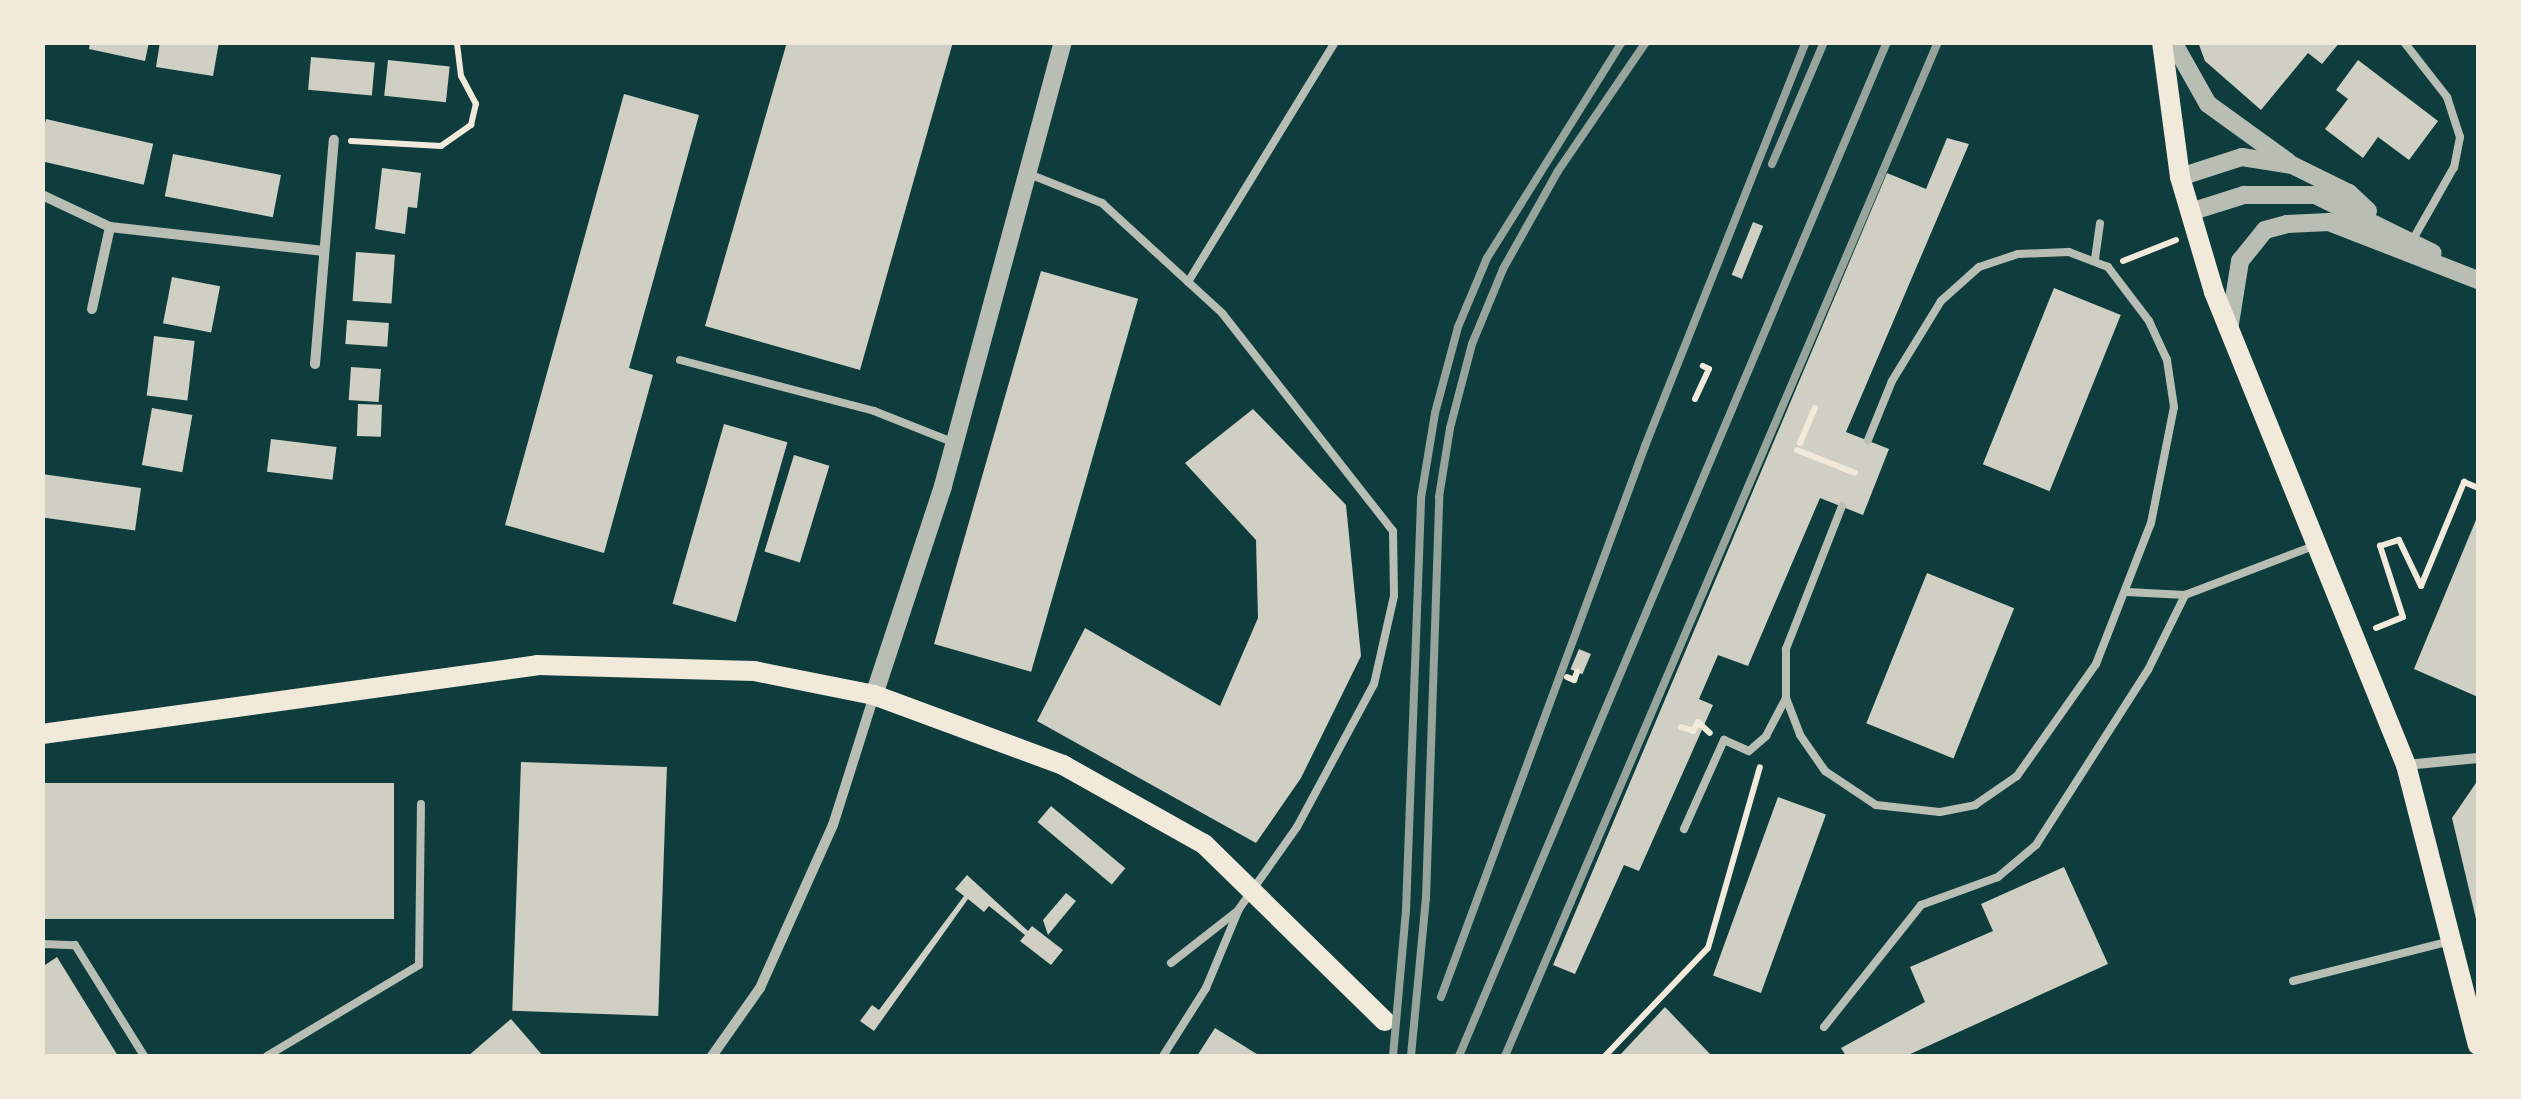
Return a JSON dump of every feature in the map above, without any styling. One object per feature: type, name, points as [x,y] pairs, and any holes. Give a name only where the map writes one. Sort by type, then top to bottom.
[{"type":"main road","points":[[2162,42],[2180,177],[2229,334],[2406,765],[2474,1009],[2478,1045]]},
{"type":"main road","points":[[42,734],[538,665],[754,671],[874,695],[1064,764],[1204,844],[1385,1021]]},
{"type":"street","points":[[712,1056],[768,970],[833,825],[956,443],[1063,42]]},
{"type":"street","points":[[2173,42],[2208,104],[2292,165],[2349,193],[2380,222]]},
{"type":"street","points":[[316,364],[334,140]]},
{"type":"street","points":[[2180,177],[2242,156],[2292,165]]},
{"type":"street","points":[[42,195],[110,227],[324,252]]},
{"type":"street","points":[[2194,222],[2244,195],[2315,195],[2380,222],[2478,280]]},
{"type":"street","points":[[2229,334],[2240,261],[2266,230],[2287,224],[2329,222],[2478,280]]},
{"type":"street","points":[[92,309],[110,227]]},
{"type":"street","points":[[2406,765],[2478,758]]},
{"type":"lane","points":[[1188,282],[1335,42]]},
{"type":"lane","points":[[2404,42],[2447,97],[2460,137],[2454,167],[2412,240]]},
{"type":"lane","points":[[1028,174],[1102,203],[1222,313],[1393,531],[1394,596],[1374,684],[1298,827],[1240,909],[1206,988],[1163,1056]]},
{"type":"lane","points":[[2095,259],[2100,223]]},
{"type":"lane","points":[[1786,698],[1825,772],[1876,805],[1940,812],[1975,805],[2017,776],[2096,664],[2151,523],[2174,407],[2162,347],[2108,267],[2095,259],[2018,254],[1979,267],[1941,301],[1892,381],[1868,440]]},
{"type":"lane","points":[[680,360],[874,412],[956,443]]},
{"type":"lane","points":[[1684,829],[1723,742],[1749,751],[1766,736],[1786,698],[1786,649],[1842,506]]},
{"type":"lane","points":[[2126,592],[2184,595],[2317,544]]},
{"type":"lane","points":[[1824,1027],[1921,905],[1998,877],[2036,845],[2148,670],[2184,595]]},
{"type":"lane","points":[[267,1056],[418,965],[421,804]]},
{"type":"lane","points":[[1171,962],[1240,909]]},
{"type":"lane","points":[[2292,981],[2452,941]]},
{"type":"lane","points":[[42,944],[75,945],[144,1056]]},
{"type":"path","points":[[334,140],[440,146],[472,125],[476,104],[460,76],[457,42]]},
{"type":"path","points":[[2108,267],[2194,222]]},
{"type":"path","points":[[1695,399],[1709,369],[1703,366]]},
{"type":"path","points":[[1815,408],[1798,447],[1855,474]]},
{"type":"path","points":[[2404,617],[2380,546],[2399,540],[2421,586],[2464,482],[2478,488]]},
{"type":"path","points":[[1567,678],[1574,680],[1577,672]]},
{"type":"path","points":[[1681,727],[1693,731],[1698,722],[1723,742]]},
{"type":"path","points":[[1605,1056],[1708,948],[1766,736]]},
{"type":"building","points":[[90,42],[149,42],[145,61],[89,49]]},
{"type":"building","points":[[160,42],[219,42],[213,76],[156,67]]},
{"type":"building","points":[[787,42],[953,42],[860,370],[705,326]]},
{"type":"building","points":[[2198,42],[2340,42],[2322,64],[2308,53],[2261,110],[2205,61]]},
{"type":"building","points":[[311,57],[375,63],[372,95],[308,90]]},
{"type":"building","points":[[388,60],[450,66],[446,102],[384,96]]},
{"type":"building","points":[[2358,60],[2438,121],[2409,160],[2378,137],[2363,158],[2325,129],[2348,99],[2336,90]]},
{"type":"building","points":[[624,94],[699,115],[629,368],[653,375],[604,553],[505,525]]},
{"type":"building","points":[[46,119],[153,144],[144,185],[42,161]]},
{"type":"building","points":[[1947,138],[1969,144],[1846,432],[1889,449],[1863,515],[1820,498],[1748,666],[1718,655],[1699,699],[1713,705],[1639,871],[1624,865],[1575,974],[1553,965],[1887,173],[1926,189]]},
{"type":"building","points":[[173,154],[281,175],[273,217],[165,196]]},
{"type":"building","points":[[382,168],[421,173],[417,208],[408,207],[405,234],[375,229]]},
{"type":"building","points":[[1753,222],[1763,226],[1742,279],[1732,275]]},
{"type":"building","points":[[356,252],[395,255],[391,304],[353,301]]},
{"type":"building","points":[[1041,271],[1138,299],[1031,672],[934,644]]},
{"type":"building","points":[[172,277],[220,286],[211,332],[163,323]]},
{"type":"building","points":[[2054,288],[2121,315],[2050,491],[1983,464]]},
{"type":"building","points":[[347,320],[389,323],[387,347],[345,344]]},
{"type":"building","points":[[154,336],[195,341],[187,401],[147,396]]},
{"type":"building","points":[[351,367],[381,369],[379,402],[349,400]]},
{"type":"building","points":[[358,404],[382,405],[381,437],[357,436]]},
{"type":"building","points":[[152,408],[192,415],[182,472],[142,465]]},
{"type":"building","points":[[1253,409],[1346,505],[1361,656],[1301,778],[1256,843],[1037,721],[1085,628],[1220,706],[1258,618],[1256,540],[1185,463]]},
{"type":"building","points":[[724,424],[787,442],[736,622],[672,604]]},
{"type":"building","points":[[271,439],[337,447],[332,480],[267,472]]},
{"type":"building","points":[[794,455],[829,466],[800,562],[764,552]]},
{"type":"building","points":[[42,474],[141,488],[135,530],[42,517]]},
{"type":"building","points":[[2478,515],[2478,697],[2414,669]]},
{"type":"building","points":[[1927,573],[2014,608],[1953,758],[1866,723]]},
{"type":"building","points":[[1579,649],[1591,654],[1582,674],[1570,669]]},
{"type":"building","points":[[521,762],[667,767],[658,1016],[512,1011]]},
{"type":"building","points":[[2478,780],[2478,923],[2477,923],[2452,818]]},
{"type":"building","points":[[44,783],[394,783],[394,919],[44,919]]},
{"type":"building","points":[[1778,797],[1826,814],[1761,993],[1713,976]]},
{"type":"building","points":[[1051,806],[1125,868],[1112,884],[1038,822]]},
{"type":"building","points":[[2064,867],[2108,964],[1906,1056],[1846,1056],[1841,1048],[1925,1002],[1910,967],[1993,931],[1981,904]]},
{"type":"building","points":[[967,875],[1028,931],[1032,926],[1063,950],[1051,965],[1020,941],[1025,935],[989,906],[984,912],[968,899],[874,1031],[860,1021],[872,1005],[879,1010],[964,896],[955,889]]},
{"type":"building","points":[[1066,893],[1076,901],[1048,935],[1043,920]]},
{"type":"building","points":[[57,957],[118,1056],[42,1056],[42,967]]},
{"type":"building","points":[[1665,1007],[1710,1054],[1619,1056]]},
{"type":"building","points":[[511,1019],[543,1056],[468,1056]]},
{"type":"building","points":[[1215,1028],[1260,1056],[1197,1056]]},
{"type":"railway","points":[[1393,1056],[1406,911],[1421,498],[1435,413],[1458,327],[1487,258],[1622,42]]},
{"type":"railway","points":[[1411,1056],[1426,898],[1439,497],[1450,428],[1472,344],[1503,269],[1558,171],[1646,42]]},
{"type":"railway","points":[[1441,997],[1645,446],[1806,42]]},
{"type":"railway","points":[[1772,164],[1824,42]]},
{"type":"railway","points":[[1459,1056],[1887,42]]},
{"type":"railway","points":[[1505,1056],[1938,42]]}]
